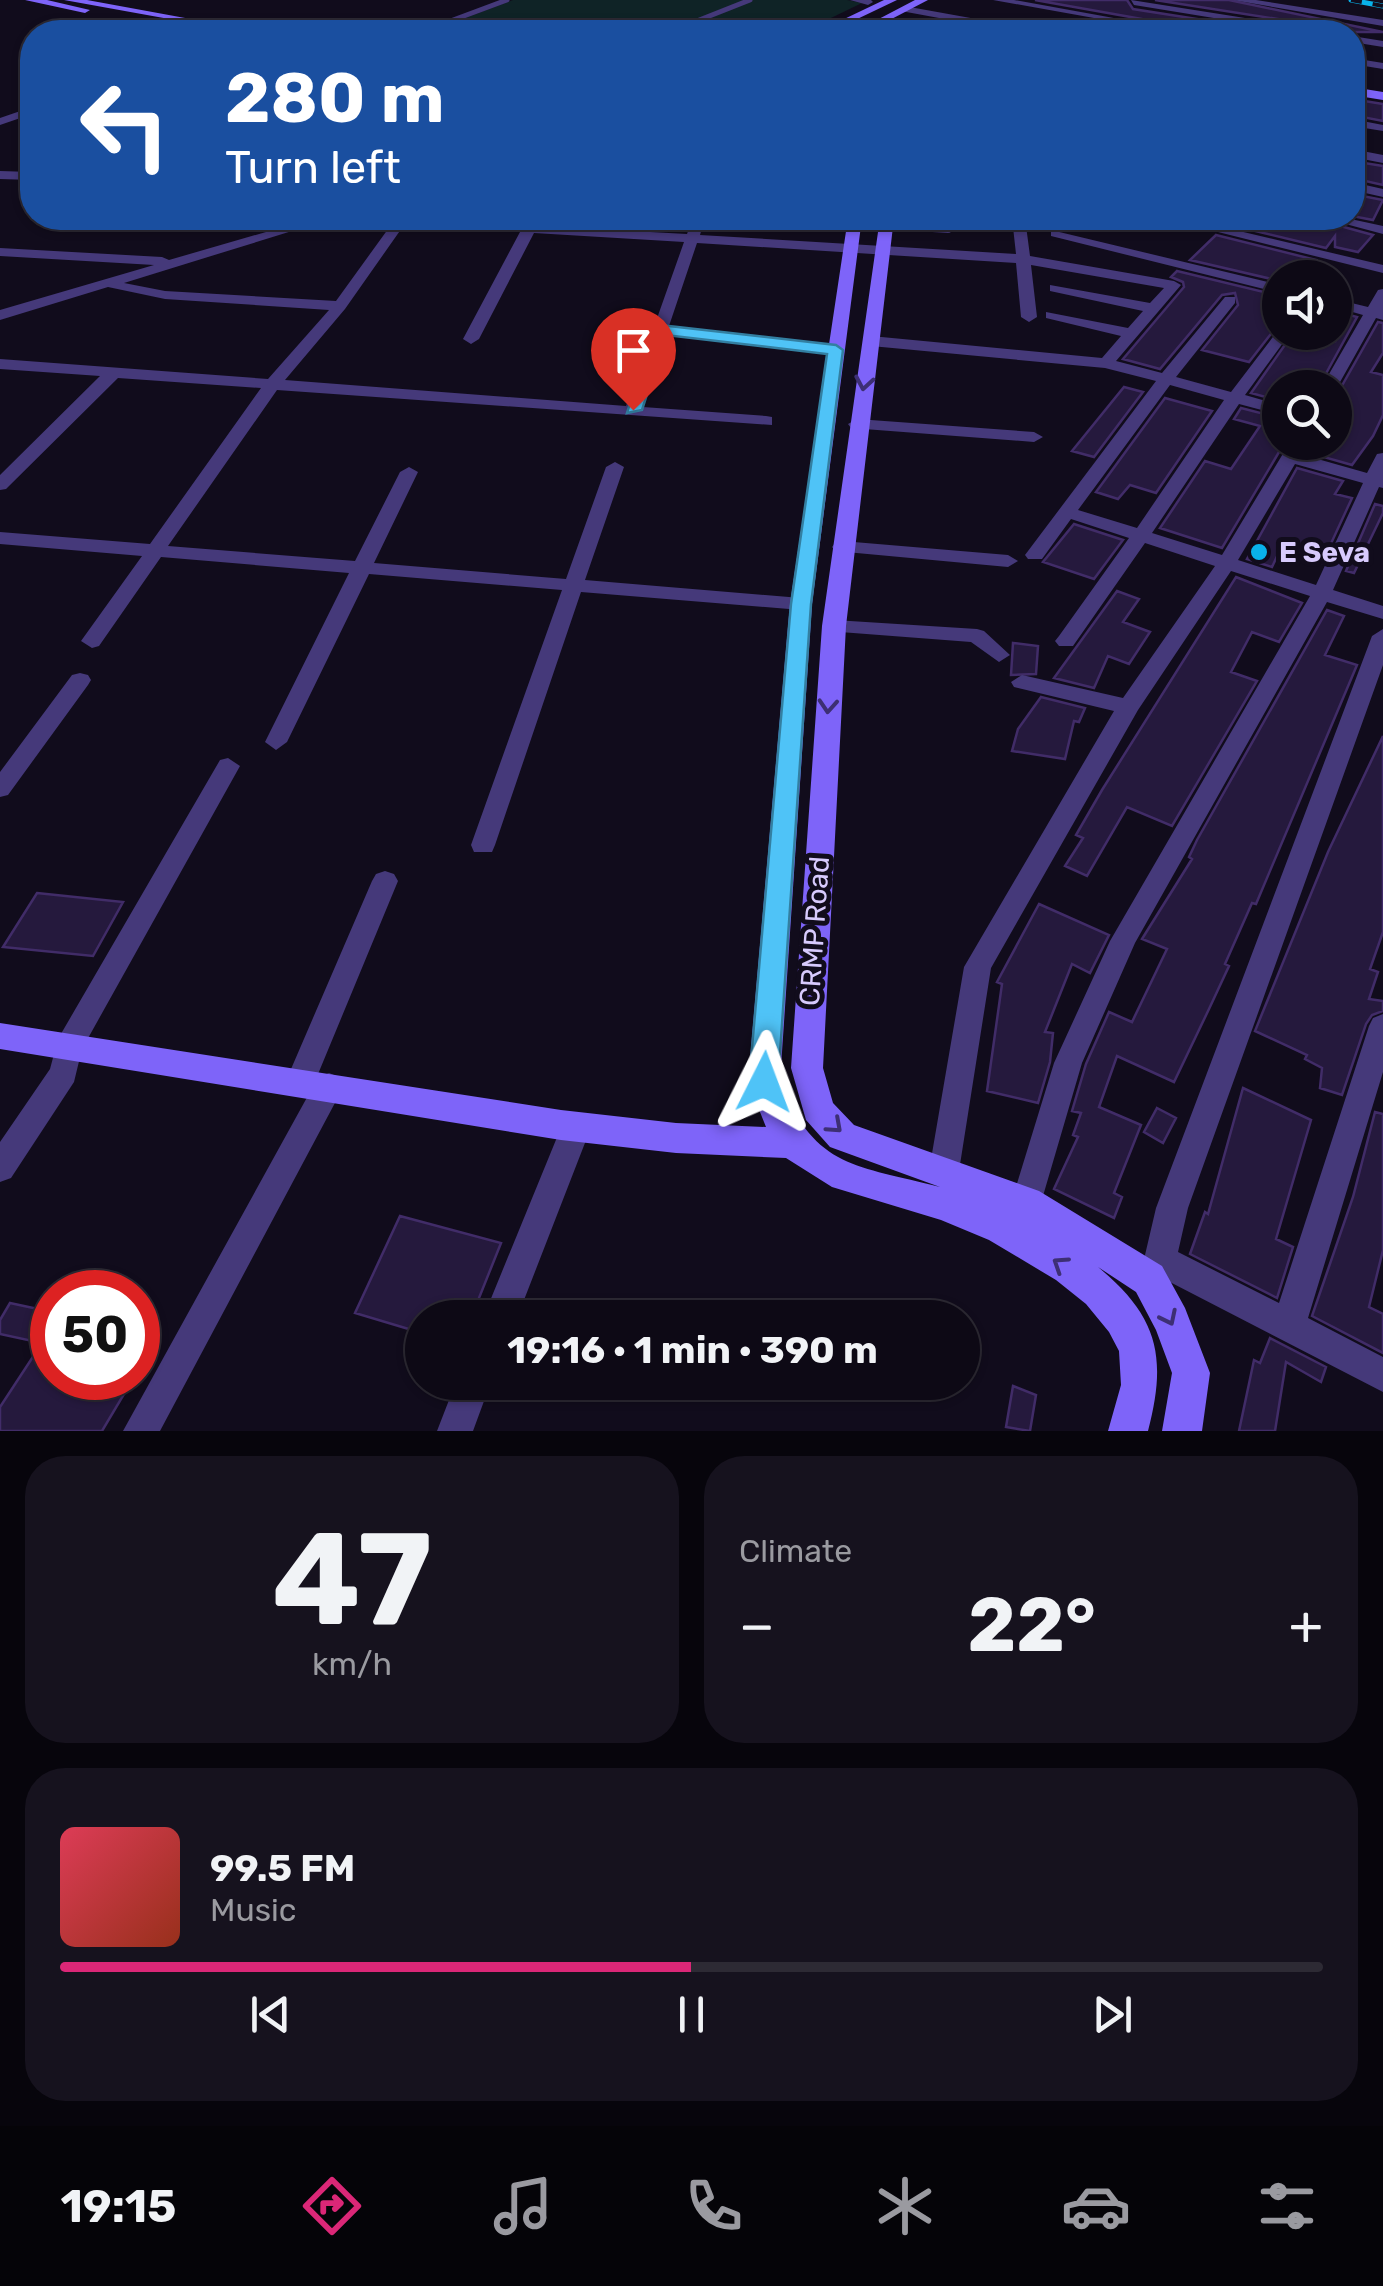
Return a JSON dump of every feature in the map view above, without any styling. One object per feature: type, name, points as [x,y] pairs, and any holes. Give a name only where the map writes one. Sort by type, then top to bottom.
[{"type":"main road","points":[[30,0],[141,20]]},
{"type":"main road","points":[[69,0],[187,20]]},
{"type":"main road","points":[[848,20],[892,0]]},
{"type":"main road","points":[[869,20],[923,0]]},
{"type":"main road","points":[[826,20],[865,1]]},
{"type":"main road","points":[[881,20],[908,4]]},
{"type":"main road","name":"CRMP Road","points":[[793,1143],[764,1082],[801,604],[853,230]]},
{"type":"main road","name":"CRMP Road","points":[[885,232],[857,424],[834,626],[807,1068],[818,1110],[842,1136],[1027,1204],[1154,1269],[1191,1374],[1182,1431]]},
{"type":"main road","points":[[0,1036],[575,1130],[727,1144],[793,1143],[845,1178],[946,1205],[1010,1232],[1102,1291],[1132,1336],[1142,1378],[1128,1431]]},
{"type":"street","points":[[998,0],[1042,3],[1126,20]]},
{"type":"street","points":[[1238,0],[1330,10],[1383,23]]},
{"type":"street","points":[[1134,2],[1238,20]]},
{"type":"street","points":[[908,4],[970,20]]},
{"type":"street","points":[[1320,20],[1330,10]]},
{"type":"street","points":[[0,315],[286,230]]},
{"type":"street","points":[[92,641],[271,386],[340,306],[393,230]]},
{"type":"street","points":[[471,340],[529,230],[849,250],[885,232],[1174,285],[1106,363]]},
{"type":"street","points":[[633,410],[694,230]]},
{"type":"street","points":[[1021,230],[1030,317]]},
{"type":"street","points":[[1219,230],[1383,269]]},
{"type":"street","points":[[1056,234],[1262,284]]},
{"type":"street","points":[[1100,272],[1109,246]]},
{"type":"street","points":[[0,252],[176,262]]},
{"type":"street","points":[[111,284],[165,295],[340,306]]},
{"type":"street","points":[[1056,288],[1151,308]]},
{"type":"street","points":[[1341,370],[1377,314],[1383,293]]},
{"type":"street","points":[[1035,555],[1230,300]]},
{"type":"street","points":[[1352,307],[1377,314]]},
{"type":"street","points":[[1051,315],[1130,333]]},
{"type":"street","points":[[660,330],[836,350]]},
{"type":"street","points":[[871,341],[1106,363],[1262,405]]},
{"type":"street","points":[[1066,641],[1144,536],[1234,398],[1270,350]]},
{"type":"street","points":[[0,364],[766,420]]},
{"type":"street","points":[[0,485],[112,374]]},
{"type":"street","points":[[857,424],[1034,437]]},
{"type":"street","points":[[1027,1204],[1068,1062],[1124,940],[1323,591],[1378,481],[1383,458]]},
{"type":"street","points":[[944,1171],[978,967],[1128,707],[1226,563],[1288,460]]},
{"type":"street","points":[[1321,460],[1378,481]]},
{"type":"street","points":[[483,844],[615,467]]},
{"type":"street","points":[[276,742],[409,472]]},
{"type":"street","points":[[1068,512],[1383,612]]},
{"type":"street","points":[[0,538],[155,552],[190,550],[570,587],[801,604]]},
{"type":"street","points":[[842,547],[1008,561]]},
{"type":"street","points":[[834,626],[977,636],[999,655]]},
{"type":"street","points":[[1383,636],[1172,1208],[1154,1269],[1288,1327],[1383,1375]]},
{"type":"street","points":[[0,789],[80,680]]},
{"type":"street","points":[[1022,682],[1128,707]]},
{"type":"street","points":[[0,1168],[64,1073],[68,1048],[228,766]]},
{"type":"street","points":[[141,1431],[315,1085],[385,882]]},
{"type":"street","points":[[1288,1327],[1383,1026]]},
{"type":"street","points":[[507,1300],[575,1130]]},
{"type":"street","points":[[455,1431],[467,1400]]},
{"type":"lane","points":[[453,20],[507,0]]},
{"type":"lane","points":[[699,20],[750,0]]},
{"type":"lane","points":[[885,232],[916,230]]},
{"type":"green space","points":[[513,0],[862,3],[827,20],[460,20]]},
{"type":"building","points":[[1035,0],[1127,0],[1133,9],[1203,20],[1147,20]]},
{"type":"building","points":[[1155,0],[1229,0],[1325,20],[1284,20]]},
{"type":"building","points":[[1365,101],[1383,104],[1383,121],[1365,118]]},
{"type":"building","points":[[1365,163],[1383,166],[1383,185],[1365,181]]},
{"type":"building","points":[[1365,197],[1383,200],[1373,220],[1365,218]]},
{"type":"building","points":[[1251,230],[1355,230],[1373,235],[1358,252],[1335,247],[1335,236],[1326,248]]},
{"type":"building","points":[[1216,235],[1316,260],[1262,260],[1262,277],[1190,260]]},
{"type":"building","points":[[1177,271],[1262,292],[1262,345],[1249,362],[1202,350],[1238,305],[1235,293],[1222,295],[1160,369],[1123,359],[1184,287],[1183,282],[1171,277]]},
{"type":"building","points":[[1378,322],[1383,323],[1383,353],[1371,372],[1383,375],[1383,415],[1352,465],[1334,460],[1352,460],[1351,370]]},
{"type":"building","points":[[1281,350],[1339,350],[1328,370],[1267,370]]},
{"type":"building","points":[[1262,377],[1262,396],[1251,393]]},
{"type":"building","points":[[1124,387],[1143,392],[1094,457],[1072,451]]},
{"type":"building","points":[[1165,398],[1212,411],[1156,493],[1130,485],[1118,499],[1096,492]]},
{"type":"building","points":[[1241,408],[1262,413],[1262,460],[1274,460],[1222,548],[1160,528],[1205,461],[1231,469],[1260,426],[1234,419]]},
{"type":"building","points":[[1297,468],[1343,481],[1335,494],[1352,498],[1322,563],[1280,550],[1272,567],[1247,559]]},
{"type":"building","points":[[1375,504],[1383,506],[1383,513],[1354,573],[1346,571]]},
{"type":"building","points":[[1074,524],[1123,540],[1094,579],[1043,562]]},
{"type":"building","points":[[1236,577],[1302,603],[1279,642],[1252,632],[1231,672],[1257,681],[1172,826],[1127,807],[1087,876],[1065,866],[1083,838],[1076,835],[1102,790]]},
{"type":"building","points":[[1117,591],[1139,599],[1123,622],[1150,632],[1129,664],[1108,656],[1094,688],[1054,678]]},
{"type":"building","points":[[1327,610],[1344,616],[1325,655],[1357,665],[1256,904],[1252,903],[1225,964],[1229,966],[1174,1082],[1117,1056],[1099,1107],[1141,1125],[1114,1193],[1122,1197],[1114,1218],[1054,1189],[1078,1137],[1073,1135],[1081,1113],[1072,1111],[1086,1064],[1109,1012],[1132,1022],[1167,949],[1142,939],[1192,859],[1189,857],[1197,840]]},
{"type":"building","points":[[1013,643],[1038,646],[1036,674],[1011,675]]},
{"type":"building","points":[[1041,697],[1085,708],[1079,722],[1074,721],[1065,759],[1012,751],[1018,729]]},
{"type":"building","points":[[1383,736],[1383,932],[1370,969],[1378,972],[1369,999],[1383,1001],[1383,1011],[1372,1015],[1366,1024],[1342,1095],[1320,1088],[1322,1068],[1305,1059],[1307,1055],[1255,1031],[1328,852]]},
{"type":"building","points":[[37,893],[123,902],[93,956],[3,947]]},
{"type":"building","points":[[1039,904],[1109,935],[1090,973],[1072,964],[1045,1032],[1053,1033],[1050,1062],[1038,1103],[987,1091],[1002,984],[997,982]]},
{"type":"building","points":[[1243,1088],[1311,1120],[1276,1239],[1293,1247],[1277,1298],[1190,1254],[1205,1212],[1208,1214]]},
{"type":"building","points":[[1157,1108],[1176,1118],[1163,1143],[1144,1132]]},
{"type":"building","points":[[1375,1112],[1383,1114],[1383,1250],[1369,1307],[1383,1314],[1383,1353],[1312,1316],[1353,1197]]},
{"type":"building","points":[[400,1216],[501,1243],[478,1300],[405,1300],[405,1328],[355,1313]]},
{"type":"building","points":[[10,1303],[30,1307],[30,1340],[0,1334],[0,1320]]},
{"type":"building","points":[[1270,1338],[1326,1367],[1321,1382],[1286,1362],[1275,1431],[1239,1431],[1254,1360],[1260,1363]]},
{"type":"building","points":[[30,1361],[30,1400],[120,1400],[102,1431],[0,1431],[0,1407]]},
{"type":"building","points":[[1013,1386],[1036,1395],[1030,1431],[1006,1427]]},
{"type":"railway","points":[[1351,0],[1383,6]]},
{"type":"place","name":"E Seva","points":[[1259,552]]},
{"type":"route","points":[[633,410],[660,330],[836,350],[801,604],[764,1082]]}]
